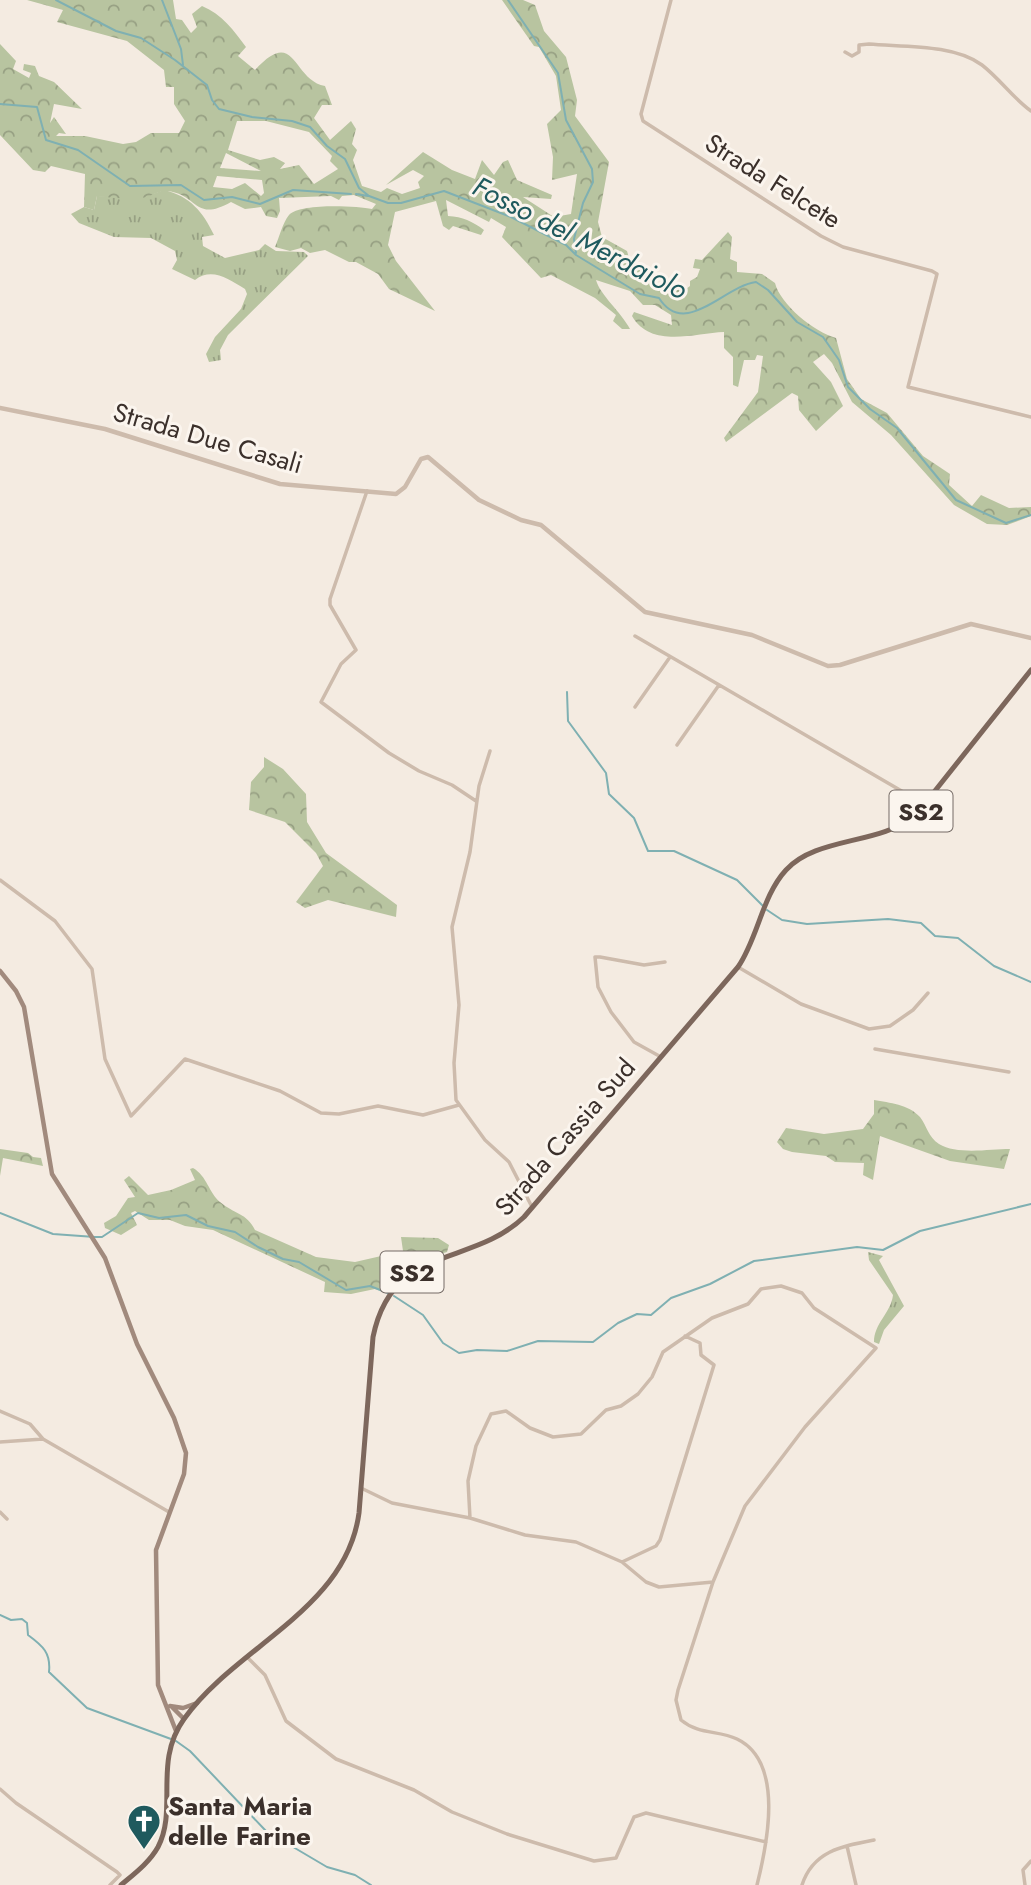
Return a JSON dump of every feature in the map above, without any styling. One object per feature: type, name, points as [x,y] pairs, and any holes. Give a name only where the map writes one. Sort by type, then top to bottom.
[{"type":"main road","name":"Strada Cassia Sud","points":[[121,1885],[145,1864],[161,1840],[171,1744],[184,1719],[247,1657],[321,1592],[340,1570],[355,1537],[373,1337],[379,1316],[391,1295],[423,1265],[501,1236],[532,1207],[738,967],[772,894],[788,868],[803,857],[897,828],[926,805],[1031,670]]},
{"type":"main road","points":[[0,971],[23,1007],[50,1169],[108,1266],[137,1344],[176,1424],[186,1452],[186,1470],[156,1550],[158,1685],[164,1702],[184,1719]]},
{"type":"main road","points":[[170,1709],[198,1703]]},
{"type":"main road","points":[[170,1709],[175,1734]]},
{"type":"street","name":"Strada Felcete","points":[[671,0],[641,114],[643,121],[821,236],[843,247],[937,274],[908,387],[1031,417]]},
{"type":"street","points":[[845,52],[852,57],[859,52],[859,44],[869,44],[937,50],[969,58],[982,65],[1031,111]]},
{"type":"street","name":"Strada Due Casali","points":[[0,408],[106,429],[280,484],[389,495],[401,491],[421,458],[428,457],[479,500],[521,520],[541,525],[645,612],[752,635],[821,664],[840,665],[971,624],[1031,638]]},
{"type":"street","points":[[367,491],[330,599],[333,610],[356,650],[341,664],[321,702],[389,753],[419,771],[471,795],[477,803]]},
{"type":"street","points":[[635,636],[926,805]]},
{"type":"street","points":[[635,707],[670,657]]},
{"type":"street","points":[[677,745],[719,685]]},
{"type":"street","points":[[490,751],[477,803],[459,907],[452,927],[459,1005],[453,1063],[459,1105],[485,1140],[509,1161],[532,1207]]},
{"type":"street","points":[[0,880],[55,921],[92,970],[105,1059],[131,1116],[185,1059],[280,1091],[321,1112],[339,1114],[378,1106],[423,1115],[459,1105]]},
{"type":"street","points":[[661,1057],[634,1042],[611,1012],[598,987],[595,957],[644,965],[664,962]]},
{"type":"street","points":[[738,967],[801,1004],[869,1029],[890,1026],[913,1010],[928,993]]},
{"type":"street","points":[[875,1049],[1009,1072]]},
{"type":"street","points":[[470,1518],[468,1481],[473,1458],[491,1414],[506,1411],[539,1433],[553,1437],[581,1434],[606,1410],[621,1406],[638,1394],[652,1377],[663,1352],[684,1335],[712,1318],[748,1304],[761,1289],[781,1286],[802,1293],[814,1308],[876,1348],[805,1426],[745,1506],[713,1582],[691,1644],[676,1700],[681,1720],[688,1726],[703,1732],[728,1735],[741,1741],[754,1753],[767,1782],[769,1826],[757,1885]]},
{"type":"street","points":[[622,1562],[656,1546],[660,1541],[713,1365],[701,1355],[700,1343],[684,1335]]},
{"type":"street","points":[[0,1411],[30,1424],[43,1439],[169,1511]]},
{"type":"street","points":[[0,1442],[43,1439]]},
{"type":"street","points":[[361,1488],[392,1503],[470,1518],[525,1535],[576,1542],[622,1562],[646,1582],[659,1587],[713,1582]]},
{"type":"street","points":[[0,1512],[7,1519]]},
{"type":"street","points":[[247,1657],[265,1675],[286,1721],[331,1756],[507,1834],[565,1854],[606,1862],[616,1858],[634,1817],[646,1813],[766,1842]]},
{"type":"street","points":[[0,1789],[16,1803],[117,1872],[120,1875],[110,1885]]},
{"type":"street","points":[[802,1885],[814,1861],[823,1854],[847,1845],[874,1840]]},
{"type":"street","points":[[847,1845],[856,1885]]},
{"type":"street","points":[[1025,1885],[1023,1870],[1031,1861]]},
{"type":"green space","points":[[27,0],[173,0],[176,19],[182,20],[191,33],[197,27],[192,14],[202,6],[222,18],[232,29],[246,47],[238,56],[255,70],[268,58],[279,53],[286,54],[314,82],[325,86],[332,105],[322,105],[314,118],[330,140],[351,121],[356,129],[352,144],[357,150],[353,160],[362,186],[381,192],[387,188],[402,194],[420,188],[418,182],[424,176],[413,170],[386,185],[423,152],[452,170],[475,179],[482,160],[494,175],[503,162],[508,160],[517,180],[552,195],[551,199],[523,197],[554,217],[571,214],[577,174],[552,180],[553,157],[547,124],[561,110],[556,76],[539,47],[534,46],[502,0],[523,0],[535,5],[544,31],[566,57],[577,100],[575,116],[609,162],[598,222],[602,237],[627,251],[631,265],[647,274],[653,273],[656,285],[677,287],[682,292],[690,286],[690,281],[697,277],[700,269],[693,268],[695,259],[702,260],[728,232],[732,237],[730,259],[737,262],[737,272],[762,274],[775,283],[784,300],[799,316],[818,330],[836,338],[847,379],[861,399],[887,413],[923,456],[950,474],[949,485],[972,506],[981,495],[1009,508],[1031,507],[1031,516],[1007,525],[987,524],[954,505],[891,435],[852,402],[832,363],[824,354],[813,362],[831,382],[843,406],[816,431],[799,410],[798,396],[792,393],[726,442],[724,438],[758,392],[763,356],[757,355],[755,360],[744,360],[738,387],[733,385],[733,357],[724,348],[724,332],[674,337],[650,333],[632,316],[634,312],[672,325],[671,315],[655,305],[643,305],[630,291],[596,280],[630,329],[622,329],[613,321],[616,315],[595,298],[551,275],[541,278],[502,237],[506,227],[491,218],[489,222],[446,200],[448,216],[463,218],[475,224],[484,230],[481,235],[453,226],[449,230],[443,226],[436,201],[395,212],[388,245],[396,261],[435,311],[389,289],[378,274],[356,262],[349,262],[325,250],[310,253],[301,248],[290,251],[275,247],[287,218],[295,211],[329,206],[372,209],[376,204],[354,195],[342,196],[339,200],[331,196],[279,198],[280,211],[277,218],[266,216],[261,207],[245,209],[231,202],[219,208],[203,209],[177,193],[167,191],[141,198],[97,196],[94,210],[84,207],[85,174],[51,166],[45,172],[33,170],[0,135],[0,44],[16,61],[13,69],[29,78],[31,73],[23,70],[24,64],[35,66],[39,76],[54,82],[82,109],[54,104],[50,123],[54,117],[66,134],[59,133],[56,136],[85,136],[123,144],[136,142],[151,133],[179,133],[185,121],[174,104],[174,87],[166,87],[164,70],[127,41],[57,22],[63,10]],"holes":[[[237,121],[266,121],[309,132],[332,156],[330,161],[338,169],[314,184],[299,165],[280,169],[285,163],[274,157],[260,160],[228,150]],[[226,153],[261,171],[220,168]],[[217,176],[262,180],[264,193],[261,196],[245,183],[232,189],[213,187]]]},
{"type":"green space","points":[[164,190],[181,196],[195,206],[214,235],[202,237],[203,246],[225,258],[259,250],[265,244],[276,251],[304,252],[308,256],[228,335],[220,350],[221,360],[209,362],[206,354],[215,337],[241,309],[247,294],[245,289],[214,274],[195,280],[172,269],[177,260],[175,251],[151,238],[114,237],[79,223],[71,214],[84,207],[94,210],[97,196],[144,197]]},
{"type":"green space","points":[[264,757],[283,769],[306,794],[307,822],[326,853],[397,905],[396,917],[328,900],[305,908],[296,902],[323,866],[316,853],[285,822],[249,810],[251,782],[264,767]]},
{"type":"green space","points":[[874,1100],[910,1109],[920,1117],[932,1138],[946,1147],[964,1150],[1010,1149],[1004,1169],[950,1161],[880,1136],[873,1180],[863,1175],[864,1163],[835,1162],[826,1156],[792,1152],[783,1149],[777,1142],[786,1128],[824,1134],[863,1129],[874,1114]]},
{"type":"green space","points":[[0,1149],[41,1158],[43,1166],[3,1158],[0,1176]]},
{"type":"green space","points":[[193,1168],[202,1175],[216,1198],[244,1217],[255,1230],[316,1257],[355,1262],[403,1251],[401,1237],[438,1238],[449,1245],[447,1252],[414,1268],[387,1293],[375,1289],[351,1294],[324,1292],[325,1282],[213,1230],[185,1226],[170,1220],[149,1220],[135,1211],[131,1213],[137,1225],[121,1235],[105,1228],[104,1223],[116,1216],[128,1198],[135,1197],[124,1180],[129,1176],[148,1195],[171,1190],[195,1180],[190,1169]]},
{"type":"green space","points":[[868,1252],[883,1256],[879,1260],[904,1306],[884,1330],[879,1344],[874,1342],[875,1335],[893,1295],[869,1260]]},
{"type":"waterway","name":"Fosso del Merdaiolo","points":[[56,0],[116,31],[141,38],[175,60],[207,85],[212,100],[219,109],[252,117],[292,121],[310,127],[327,146],[345,159],[359,188],[369,196],[388,203],[401,203],[444,191],[511,217],[566,245],[576,255],[640,294],[659,298],[669,309],[681,313],[693,312],[756,282],[768,290],[797,322],[823,337],[839,360],[848,387],[870,409],[897,428],[956,500],[1006,523],[1031,515]]},
{"type":"waterway","points":[[162,0],[181,49],[183,65]]},
{"type":"waterway","points":[[508,0],[558,73],[566,120],[592,169],[593,182],[583,203],[574,239],[576,253]]},
{"type":"waterway","points":[[0,104],[37,107],[46,140],[78,150],[130,186],[181,185],[204,200],[232,197],[260,204],[293,190],[351,194]]},
{"type":"waterway","name":"Fosso del Merdaiolo","points":[[356,194],[368,196]]},
{"type":"waterway","points":[[567,692],[568,721],[606,773],[609,794],[634,818],[648,851],[674,851],[737,880],[763,906]]},
{"type":"waterway","points":[[767,910],[782,920],[807,924],[888,919],[921,923],[935,936],[958,938],[994,966],[1031,982]]},
{"type":"waterway","points":[[394,1296],[423,1315],[443,1343],[459,1353],[477,1350],[507,1351],[538,1341],[593,1342],[618,1323],[637,1314],[651,1315],[671,1298],[710,1284],[754,1261],[857,1247],[883,1250],[920,1231],[1031,1204]]},
{"type":"waterway","points":[[0,1213],[53,1234],[95,1237],[102,1237],[138,1213],[159,1218],[186,1215],[208,1226],[235,1232],[283,1259],[299,1262],[346,1290],[370,1286],[388,1293]]},
{"type":"waterway","points":[[0,1615],[11,1620],[22,1619],[27,1623],[28,1635],[47,1655],[49,1672],[87,1708],[171,1739]]},
{"type":"waterway","points":[[176,1741],[190,1751],[266,1831],[327,1867],[355,1875],[371,1885]]},
{"type":"place","name":"Santa Maria delle Farine","points":[[144,1851]]}]
